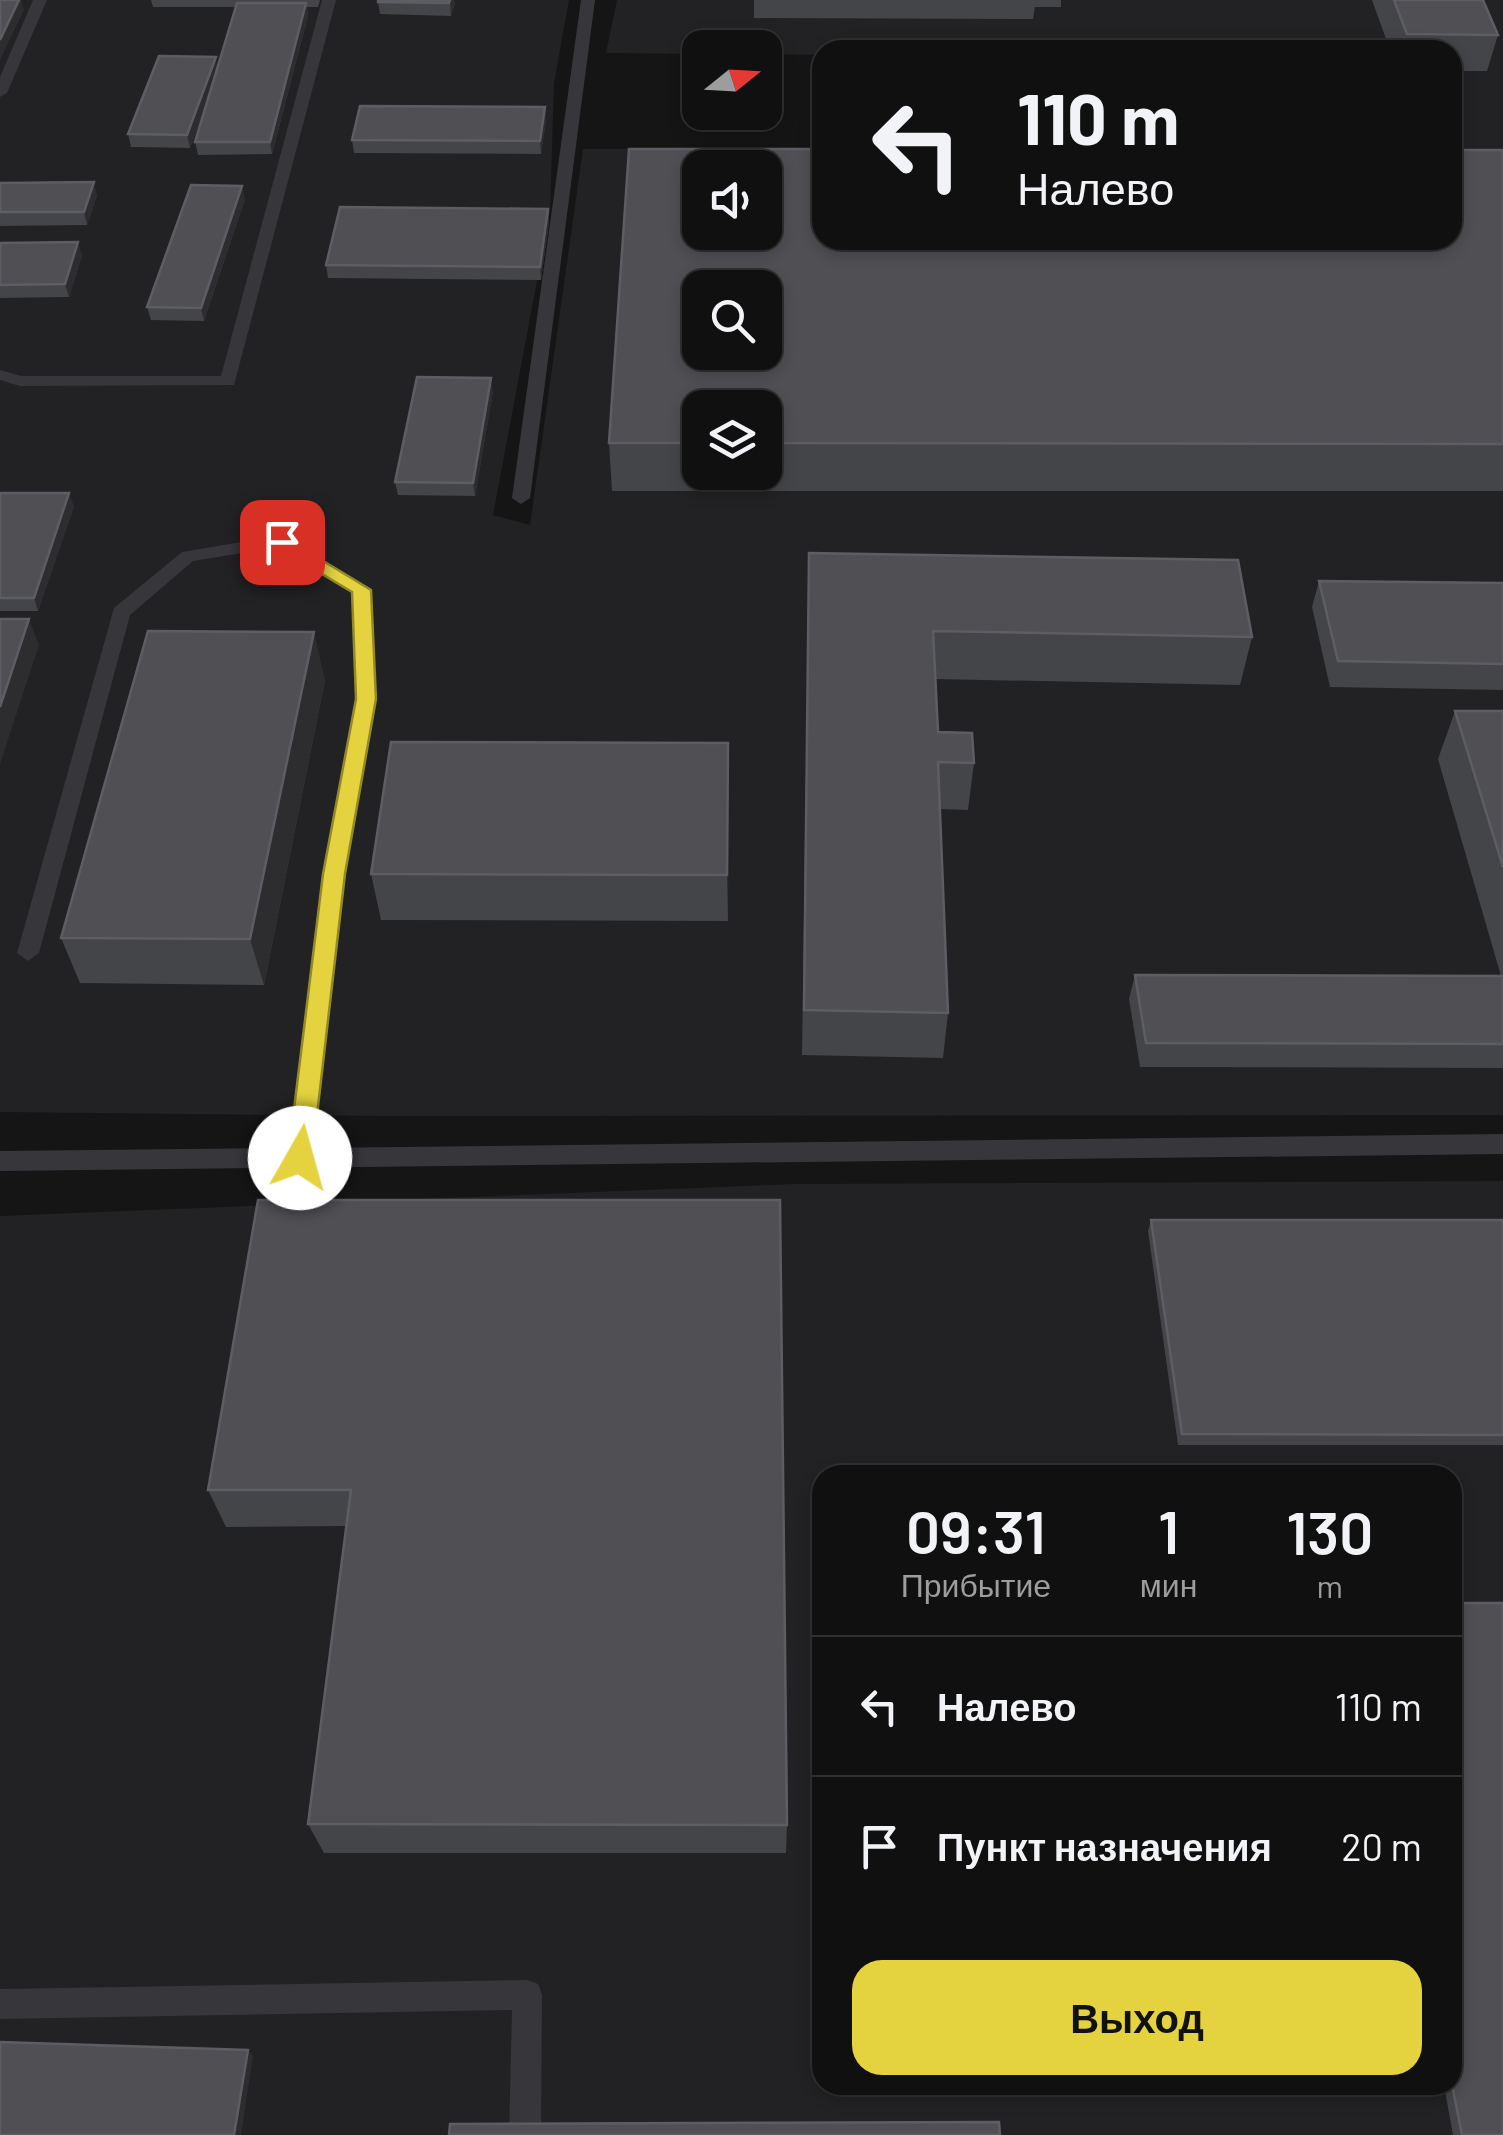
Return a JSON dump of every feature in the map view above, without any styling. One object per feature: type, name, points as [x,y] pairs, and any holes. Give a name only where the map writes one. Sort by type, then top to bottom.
[{"type":"lane","points":[[0,93],[40,0]]},
{"type":"lane","points":[[0,375],[20,381],[228,381],[329,0]]},
{"type":"lane","points":[[522,498],[588,0]]},
{"type":"lane","points":[[28,953],[122,612],[188,556],[282,542],[362,590],[366,699],[334,874],[300,1158]]},
{"type":"lane","points":[[0,1161],[1503,1144]]},
{"type":"lane","points":[[0,2004],[527,1994],[525,2135]]},
{"type":"shaded area","points":[[0,0],[569,0],[554,83],[550,212],[493,515],[530,525],[583,149],[812,149],[812,250],[1462,250],[1462,40],[812,40],[812,55],[782,54],[782,30],[682,30],[682,54],[606,53],[617,0],[1503,0],[1503,1115],[383,1116],[0,1112]]},
{"type":"shaded area","points":[[1503,1181],[1503,2135],[0,2135],[0,1216],[793,1184]]},
{"type":"building","points":[[0,0],[19,0],[0,40]]},
{"type":"building","points":[[378,0],[450,0],[449,3]]},
{"type":"building","points":[[1394,0],[1483,0],[1498,35],[1407,34]]},
{"type":"building","points":[[237,3],[306,3],[270,142],[195,142]]},
{"type":"building","points":[[159,56],[216,57],[187,135],[128,134]]},
{"type":"building","points":[[360,106],[545,107],[540,141],[352,140]]},
{"type":"building","points":[[629,149],[812,149],[812,250],[1462,250],[1462,150],[1502,150],[1503,444],[782,443],[782,390],[682,390],[682,443],[609,443]]},
{"type":"building","points":[[94,182],[84,212],[0,212],[0,183]]},
{"type":"building","points":[[191,185],[242,186],[201,308],[147,307]]},
{"type":"building","points":[[340,207],[548,209],[540,267],[326,265]]},
{"type":"building","points":[[78,242],[65,284],[0,285],[0,243]]},
{"type":"building","points":[[417,377],[491,378],[473,483],[395,482]]},
{"type":"building","points":[[0,493],[69,493],[34,598],[0,598]]},
{"type":"building","points":[[809,553],[1238,560],[1252,637],[933,631],[938,732],[972,733],[974,763],[938,762],[948,1013],[804,1010]]},
{"type":"building","points":[[1319,581],[1503,583],[1503,664],[1338,661]]},
{"type":"building","points":[[0,619],[29,619],[0,707]]},
{"type":"building","points":[[148,631],[314,632],[250,939],[61,938]]},
{"type":"building","points":[[1455,711],[1503,711],[1503,867]]},
{"type":"building","points":[[391,742],[728,743],[727,875],[371,874]]},
{"type":"building","points":[[1135,975],[1503,976],[1503,1044],[1146,1043]]},
{"type":"building","points":[[258,1200],[780,1200],[787,1825],[308,1824],[351,1490],[208,1490]]},
{"type":"building","points":[[1151,1220],[1503,1220],[1503,1435],[1182,1434]]},
{"type":"building","points":[[1462,1603],[1503,1603],[1503,2135],[1462,2135],[1454,2095],[1462,2095]]},
{"type":"building","points":[[0,2042],[248,2050],[234,2135],[0,2135]]},
{"type":"building","points":[[999,2122],[1000,2135],[449,2135],[450,2124]]},
{"type":"route","points":[[282,542],[362,590],[366,699],[334,874],[300,1158]]}]
